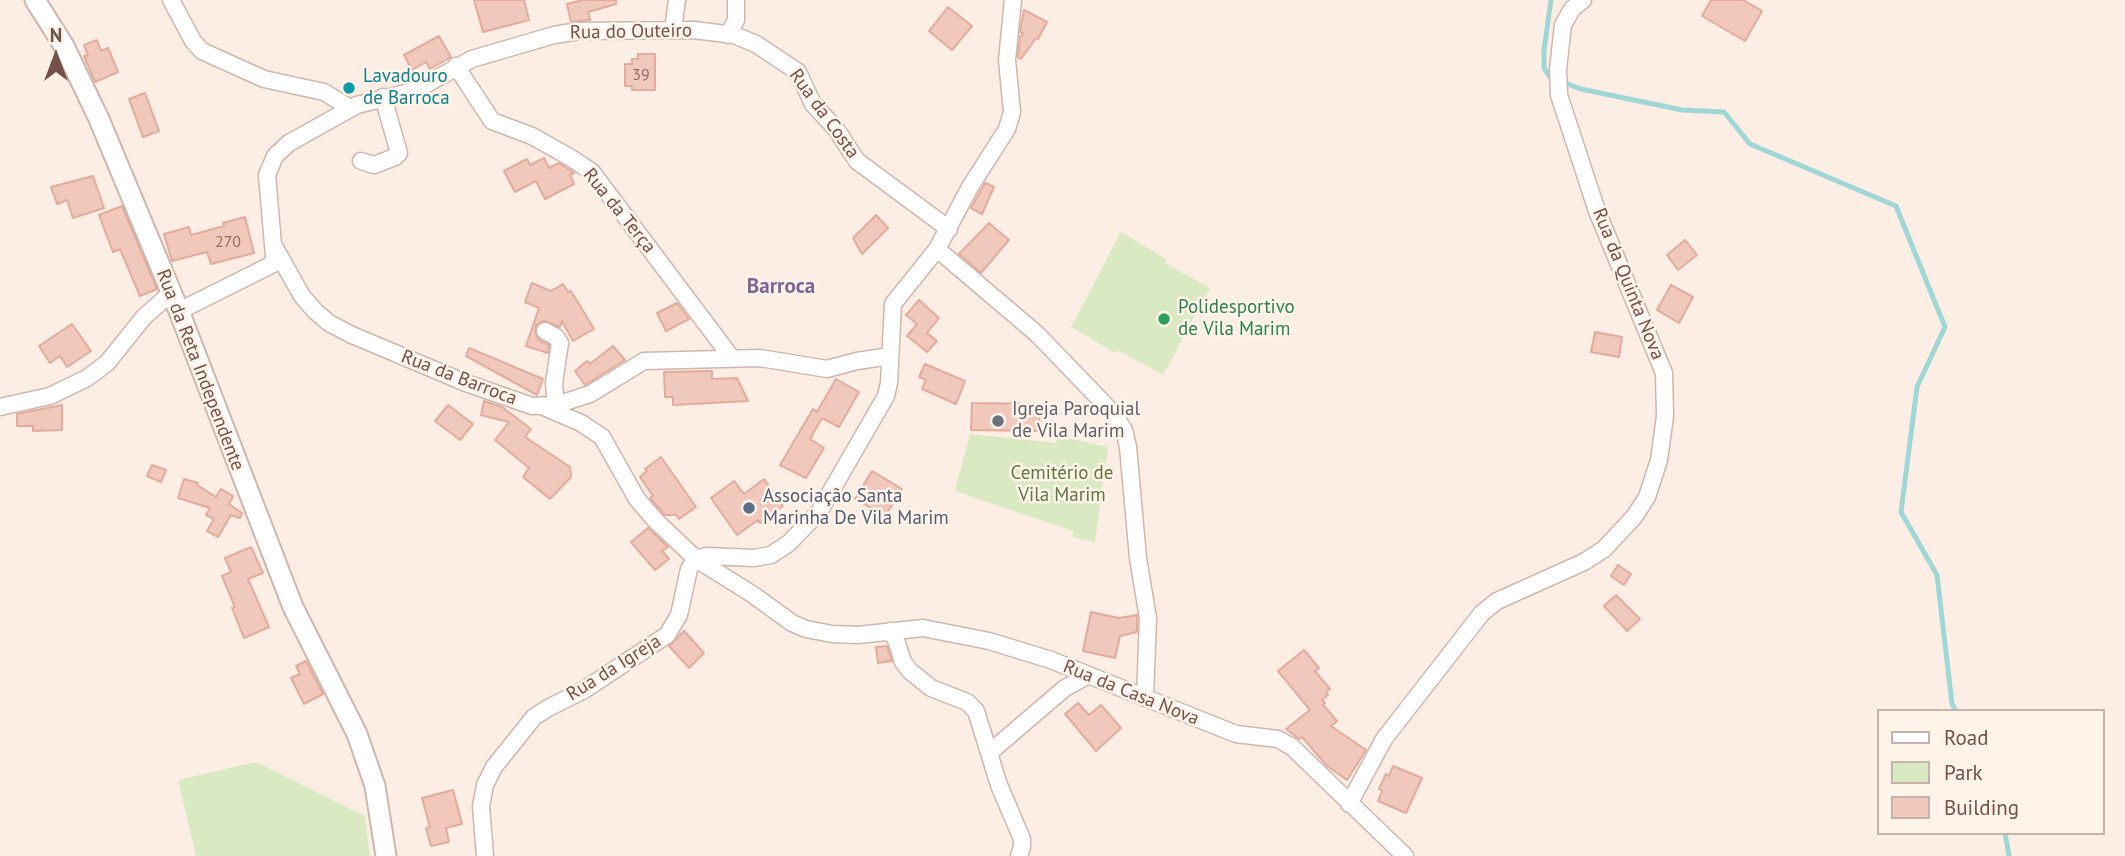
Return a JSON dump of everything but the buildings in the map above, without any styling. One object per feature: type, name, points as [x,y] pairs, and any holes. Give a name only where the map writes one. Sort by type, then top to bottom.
[{"type":"street","name":"Rua da Reta Independente","points":[[35,0],[64,46],[99,119],[171,292],[288,595],[357,734],[375,786],[386,856]]},
{"type":"street","points":[[171,0],[193,41],[208,54],[264,79],[324,92],[350,108]]},
{"type":"street","points":[[673,30],[677,0]]},
{"type":"street","points":[[728,35],[736,20],[736,0]]},
{"type":"street","points":[[696,559],[706,556],[754,558],[771,555],[789,543],[819,512],[883,402],[888,389],[892,303],[937,249],[1010,120],[1012,103],[1007,60],[1013,0]]},
{"type":"street","name":"Rua da Quinta Nova","points":[[1349,804],[1384,739],[1482,613],[1497,600],[1584,562],[1604,549],[1634,517],[1647,497],[1659,460],[1665,416],[1664,373],[1597,211],[1559,95],[1558,69],[1563,25],[1572,9],[1583,0]]},
{"type":"street","name":"Rua do Outeiro","points":[[178,311],[270,267],[274,261],[267,182],[270,164],[289,143],[350,108],[383,97],[414,91],[445,75],[456,66],[481,55],[563,34],[599,30],[673,30],[728,35]]},
{"type":"street","name":"Rua da Costa","points":[[728,35],[756,44],[798,72],[813,104],[836,129],[857,160],[949,229]]},
{"type":"street","name":"Rua da Terça","points":[[456,66],[492,121],[532,136],[592,172],[730,357]]},
{"type":"street","points":[[361,161],[373,165],[399,154],[383,97]]},
{"type":"street","name":"Rua da Barroca","points":[[273,243],[302,296],[315,311],[337,327],[466,383],[520,403],[550,406],[602,437],[642,507],[696,559]]},
{"type":"street","points":[[937,249],[1037,334],[1114,414],[1124,430],[1128,447],[1138,558],[1148,618],[1145,698]]},
{"type":"street","points":[[0,407],[50,396],[87,378],[107,363],[144,317],[171,292]]},
{"type":"street","points":[[545,331],[556,337],[560,343],[550,406],[596,391],[639,362],[730,357],[768,358],[827,369],[857,360],[890,356]]},
{"type":"street","name":"Rua da Casa Nova","points":[[696,559],[752,594],[783,618],[806,629],[844,635],[923,628],[961,635],[1027,652],[1236,734],[1268,737],[1288,744],[1405,856]]},
{"type":"street","name":"Rua da Igreja","points":[[485,856],[481,806],[485,785],[494,767],[541,712],[584,690],[667,635],[679,615],[689,569],[696,559]]},
{"type":"street","points":[[890,631],[896,640],[902,662],[915,676],[937,691],[967,702],[973,708],[1022,839],[1019,856]]},
{"type":"street","points":[[989,752],[1065,688],[1089,675]]},
{"type":"green space","points":[[1121,232],[1166,259],[1165,263],[1210,288],[1163,375],[1117,350],[1115,353],[1071,327]]},
{"type":"green space","name":"Cemitério de Vila Marim","points":[[970,434],[1056,443],[1058,436],[1108,447],[1095,542],[1073,537],[1073,531],[955,491]]},
{"type":"green space","points":[[257,762],[365,816],[370,856],[196,856],[178,780]]},
{"type":"waterway","points":[[1551,0],[1544,50],[1544,68],[1550,77],[1581,89],[1682,110],[1724,112],[1750,144],[1896,206],[1945,327],[1917,387],[1901,512],[1937,575],[1952,704],[1955,709]]},
{"type":"waterway","points":[[2005,835],[2009,856]]},
{"type":"place","name":"Lavadouro de Barroca","points":[[349,88]]},
{"type":"place","name":"Polidesportivo de Vila Marim","points":[[1164,319]]},
{"type":"place","name":"Igreja Paroquial de Vila Marim","points":[[998,421]]},
{"type":"place","name":"Associação Santa Marinha De Vila Marim","points":[[749,508]]},
{"type":"district","name":"Barroca","points":[[781,287]]}]
